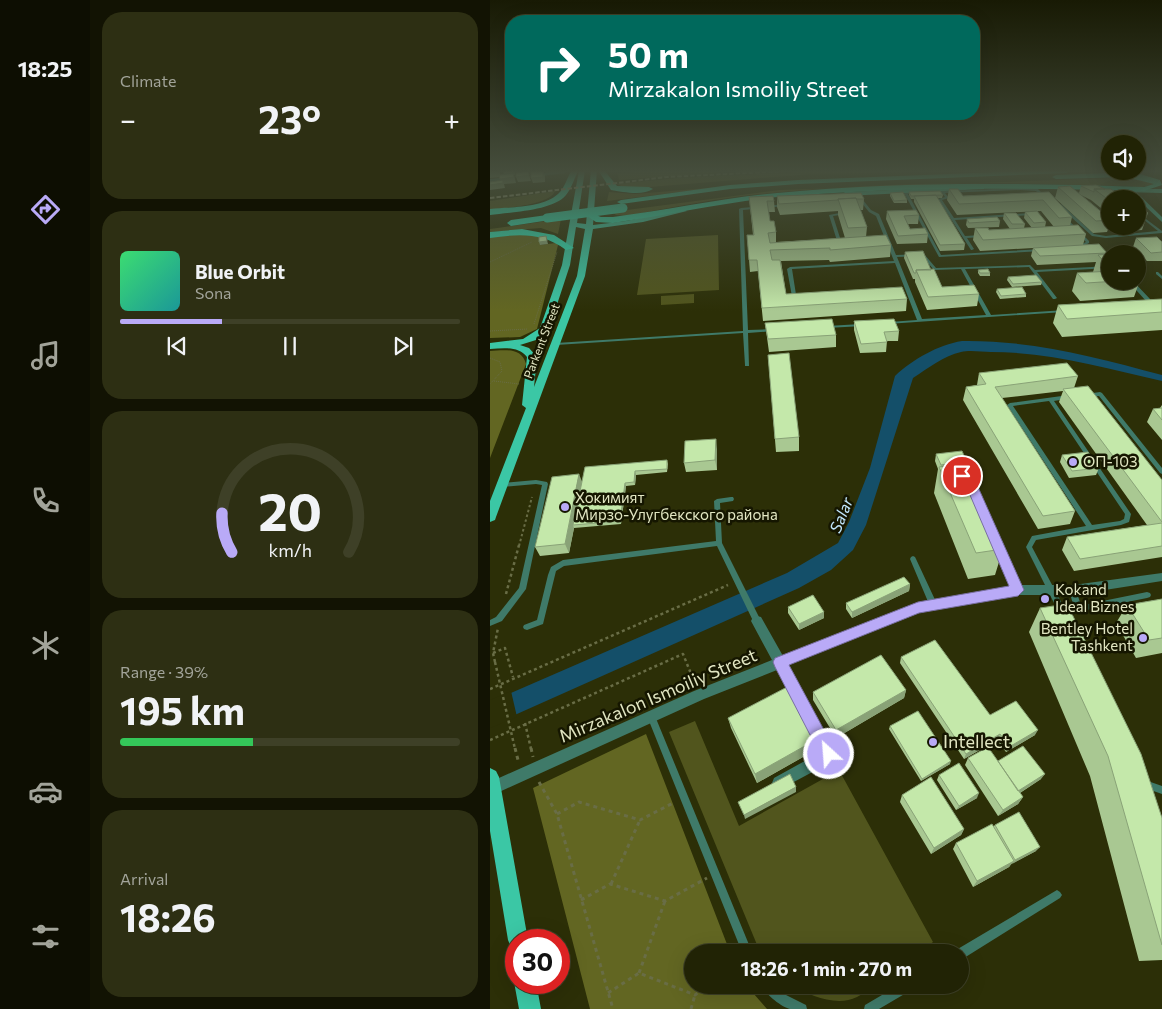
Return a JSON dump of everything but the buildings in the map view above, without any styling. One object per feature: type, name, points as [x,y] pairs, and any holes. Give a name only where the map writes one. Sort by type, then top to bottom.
[{"type":"highway","points":[[490,220],[523,217]]},
{"type":"highway","points":[[490,226],[535,217]]},
{"type":"highway","points":[[593,217],[610,220],[628,217]]},
{"type":"highway","points":[[490,235],[520,231],[542,232],[560,239],[569,248]]},
{"type":"main road","name":"Parkent Street","points":[[490,346],[528,341],[541,334],[562,279],[573,217]]},
{"type":"main road","name":"Parkent Street","points":[[490,516],[578,285],[587,246],[591,217]]},
{"type":"main road","points":[[572,224],[579,227],[589,227],[653,217]]},
{"type":"main road","points":[[587,246],[599,230],[611,225]]},
{"type":"main road","points":[[490,346],[520,347],[529,352],[532,357],[524,427]]},
{"type":"main road","points":[[491,783],[516,929]]},
{"type":"main road","points":[[527,994],[530,1009]]},
{"type":"street","name":"Mirzakalon Ismoiliy Street","points":[[491,783],[699,695],[918,608],[1018,590],[1073,590],[1162,578]]},
{"type":"street","points":[[757,621],[829,754],[771,788]]},
{"type":"lane","points":[[741,217],[747,364]]},
{"type":"lane","points":[[832,217],[843,247],[832,248]]},
{"type":"lane","points":[[878,217],[920,321]]},
{"type":"lane","points":[[919,217],[940,256],[1077,248],[1088,242],[1064,217]]},
{"type":"lane","points":[[952,219],[985,217]]},
{"type":"lane","points":[[1074,217],[1093,235],[1106,237],[1126,235]]},
{"type":"lane","points":[[952,219],[972,249]]},
{"type":"lane","points":[[1146,220],[1162,232]]},
{"type":"lane","points":[[1146,233],[1162,232]]},
{"type":"lane","points":[[964,237],[991,236]]},
{"type":"lane","points":[[881,246],[890,245]]},
{"type":"lane","points":[[894,256],[923,255],[935,269],[1025,264],[1030,266],[1055,298]]},
{"type":"lane","points":[[798,303],[794,300],[788,270],[791,268],[896,262]]},
{"type":"lane","points":[[1034,271],[1101,267]]},
{"type":"lane","points":[[962,268],[988,316]]},
{"type":"lane","points":[[1157,273],[1162,278]]},
{"type":"lane","points":[[1139,290],[1148,300]]},
{"type":"lane","points":[[901,296],[910,296]]},
{"type":"lane","points":[[1145,306],[1155,305]]},
{"type":"lane","points":[[881,323],[1067,311]]},
{"type":"lane","points":[[822,327],[871,324]]},
{"type":"lane","points":[[556,344],[782,330]]},
{"type":"lane","points":[[1090,528],[1010,405],[1100,394],[1162,472]]},
{"type":"lane","points":[[1050,399],[1128,514],[1127,520],[1121,524],[1034,538],[1030,542],[1029,547],[1068,622]]},
{"type":"lane","points":[[490,623],[499,619],[522,590],[544,484],[536,482],[501,485]]},
{"type":"lane","points":[[731,499],[717,501],[719,543],[757,621]]},
{"type":"lane","points":[[995,538],[1018,590]]},
{"type":"lane","points":[[526,627],[540,622],[551,575],[554,569],[563,563],[719,543]]},
{"type":"lane","points":[[913,559],[934,604]]},
{"type":"lane","points":[[1073,590],[1077,604],[1082,608],[1147,595]]},
{"type":"lane","points":[[651,716],[744,944]]},
{"type":"lane","points":[[1145,785],[1162,790]]},
{"type":"lane","points":[[969,949],[1057,895]]},
{"type":"lane","points":[[776,994],[802,1009]]},
{"type":"lane","points":[[869,1009],[894,994]]},
{"type":"path","points":[[490,262],[537,240]]},
{"type":"path","points":[[490,331],[532,328],[558,248]]},
{"type":"path","points":[[490,358],[500,362],[502,366],[500,376],[490,384]]},
{"type":"path","points":[[494,381],[520,384]]},
{"type":"path","points":[[518,760],[493,653],[499,619],[536,482]]},
{"type":"path","points":[[490,689],[706,596],[737,580]]},
{"type":"path","points":[[493,653],[505,648],[513,678]]},
{"type":"path","points":[[490,740],[683,654],[699,695]]},
{"type":"path","points":[[525,723],[533,760]]},
{"type":"path","points":[[538,780],[558,814],[613,1009]]},
{"type":"path","points":[[581,900],[610,884],[640,820],[683,798]]},
{"type":"path","points":[[558,814],[579,802],[640,820]]},
{"type":"path","points":[[608,993],[639,973],[665,901],[714,874]]},
{"type":"path","points":[[610,884],[665,901]]},
{"type":"path","points":[[639,973],[695,995],[691,1009]]},
{"type":"green space","points":[[561,219],[558,234],[541,228],[490,232],[490,229]]},
{"type":"green space","points":[[515,234],[547,237],[540,245],[556,243],[558,245],[537,329],[520,337],[490,338],[490,237]]},
{"type":"green space","points":[[718,235],[719,290],[637,295],[646,239]]},
{"type":"green space","points":[[694,294],[694,303],[661,305],[661,296]]},
{"type":"green space","points":[[506,350],[517,352],[526,364],[490,458],[490,351]]},
{"type":"green space","points":[[695,721],[739,826],[839,770],[933,942],[930,944],[757,944],[669,732]]},
{"type":"green space","points":[[646,734],[727,944],[684,944],[684,994],[754,994],[767,1009],[590,1009],[533,788]]},
{"type":"green space","points":[[810,994],[862,994],[849,1000],[841,1001]]},
{"type":"water","name":"Salar","points":[[962,341],[1013,343],[1063,351],[1162,375],[1162,381],[1077,362],[1035,355],[968,351],[942,359],[913,378],[866,525],[853,550],[831,570],[799,588],[490,726],[490,702],[787,573],[838,543],[849,522],[870,468],[895,376],[926,354]]},
{"type":"pier","points":[[511,691],[517,717],[490,728],[490,700]]},
{"type":"place","name":"ОП-103","points":[[1073,462]]},
{"type":"place","name":"Хокимият Мирзо-Улугбекского района","points":[[565,507]]},
{"type":"place","name":"Kokand Ideal Biznes","points":[[1045,599]]},
{"type":"place","name":"Bentley Hotel Tashkent","points":[[1143,638]]},
{"type":"place","name":"Intellect","points":[[933,742]]},
{"type":"route","points":[[829,754],[780,662],[918,608],[1018,590],[969,478],[962,476]]}]
